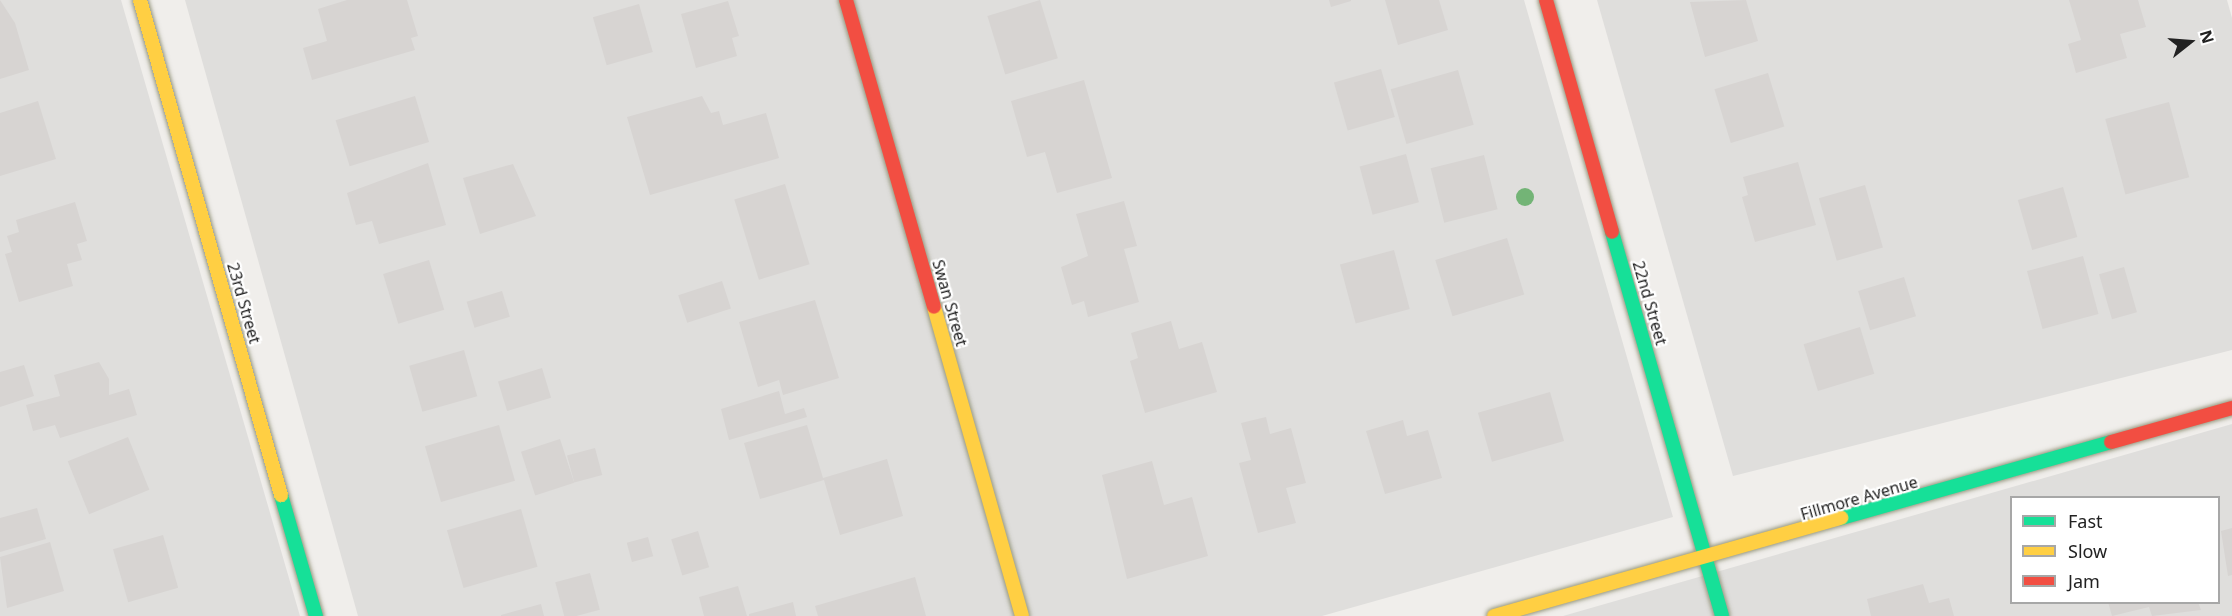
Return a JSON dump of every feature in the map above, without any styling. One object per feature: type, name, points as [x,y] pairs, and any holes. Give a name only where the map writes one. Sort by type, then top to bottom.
[{"type":"street","name":"23rd Street","points":[[140,0],[316,616]]},
{"type":"street","name":"Swan Street","points":[[846,0],[1022,616]]},
{"type":"street","name":"22nd Street","points":[[1546,0],[1722,616]]},
{"type":"street","name":"Fillmore Avenue","points":[[1494,616],[1705,559],[2232,408]]},
{"type":"shaded area","points":[[0,0],[121,0],[300,616],[0,616]]},
{"type":"shaded area","points":[[185,0],[1524,0],[1673,517],[1322,616],[358,616]]},
{"type":"shaded area","points":[[1597,0],[2227,0],[2232,18],[2232,350],[1733,476]]},
{"type":"shaded area","points":[[2232,424],[2232,616],[1563,616]]},
{"type":"building","points":[[0,0],[15,23],[29,70],[0,79]]},
{"type":"building","points":[[347,0],[407,0],[418,36],[411,38],[415,50],[312,80],[303,48],[327,41],[318,9]]},
{"type":"building","points":[[1040,0],[1058,58],[1005,74],[987,16]]},
{"type":"building","points":[[1329,0],[1351,0],[1351,1],[1331,7]]},
{"type":"building","points":[[1385,0],[1439,0],[1448,30],[1398,45]]},
{"type":"building","points":[[1746,0],[1758,41],[1705,57],[1690,2]]},
{"type":"building","points":[[2069,0],[2138,0],[2146,27],[2120,34],[2127,58],[2076,73],[2068,44],[2081,40]]},
{"type":"building","points":[[728,1],[739,36],[732,38],[737,56],[696,68],[681,14]]},
{"type":"building","points":[[639,4],[653,52],[607,65],[593,17]]},
{"type":"building","points":[[1381,69],[1395,117],[1348,131],[1334,83]]},
{"type":"building","points":[[1458,70],[1474,125],[1406,144],[1391,89]]},
{"type":"building","points":[[1768,73],[1784,127],[1731,143],[1714,89]]},
{"type":"building","points":[[1084,80],[1112,178],[1057,193],[1045,152],[1027,157],[1011,101]]},
{"type":"building","points":[[415,96],[429,142],[350,166],[336,120]]},
{"type":"building","points":[[702,96],[711,113],[719,111],[723,125],[766,113],[779,158],[650,195],[627,117]]},
{"type":"building","points":[[38,101],[56,159],[0,176],[0,113]]},
{"type":"building","points":[[2169,102],[2189,177],[2125,194],[2105,119]]},
{"type":"building","points":[[1406,154],[1419,202],[1373,215],[1360,166]]},
{"type":"building","points":[[1484,155],[1498,209],[1444,223],[1431,168]]},
{"type":"building","points":[[1798,162],[1816,225],[1755,242],[1742,197],[1748,195],[1743,177]]},
{"type":"building","points":[[428,163],[446,225],[379,244],[372,221],[356,225],[347,193]]},
{"type":"building","points":[[513,164],[536,216],[480,234],[463,178]]},
{"type":"building","points":[[785,184],[810,264],[759,280],[734,199]]},
{"type":"building","points":[[1865,185],[1883,247],[1837,261],[1819,198]]},
{"type":"building","points":[[2063,187],[2077,237],[2032,250],[2018,200]]},
{"type":"building","points":[[1124,201],[1137,246],[1124,249],[1139,302],[1088,317],[1084,301],[1072,305],[1061,267],[1088,256],[1076,214]]},
{"type":"building","points":[[75,202],[87,241],[77,244],[82,260],[67,264],[73,286],[19,302],[5,254],[12,252],[7,236],[19,232],[16,220]]},
{"type":"building","points":[[1507,238],[1524,294],[1453,316],[1435,260]]},
{"type":"building","points":[[1394,250],[1410,309],[1356,323],[1340,264]]},
{"type":"building","points":[[2083,256],[2099,314],[2043,329],[2027,271]]},
{"type":"building","points":[[429,260],[444,310],[398,324],[383,274]]},
{"type":"building","points":[[2124,267],[2137,312],[2112,319],[2099,274]]},
{"type":"building","points":[[1904,277],[1916,316],[1870,330],[1858,291]]},
{"type":"building","points":[[722,281],[731,309],[687,323],[678,295]]},
{"type":"building","points":[[502,291],[510,317],[475,328],[467,302]]},
{"type":"building","points":[[815,300],[839,378],[783,395],[779,380],[758,387],[739,322]]},
{"type":"building","points":[[1171,321],[1179,349],[1202,342],[1217,392],[1145,413],[1130,361],[1138,358],[1131,333]]},
{"type":"building","points":[[1860,327],[1874,374],[1818,391],[1804,344]]},
{"type":"building","points":[[464,350],[477,396],[422,412],[409,366]]},
{"type":"building","points":[[99,362],[109,379],[109,395],[129,389],[137,415],[60,438],[55,425],[33,431],[26,405],[60,396],[54,375]]},
{"type":"building","points":[[24,365],[34,396],[0,407],[0,372]]},
{"type":"building","points":[[542,368],[551,398],[507,411],[498,381]]},
{"type":"building","points":[[779,391],[785,414],[804,408],[807,417],[729,440],[721,409]]},
{"type":"building","points":[[1550,392],[1564,441],[1492,462],[1478,413]]},
{"type":"building","points":[[1266,417],[1270,434],[1291,428],[1306,483],[1286,488],[1296,523],[1258,533],[1239,463],[1251,460],[1241,423]]},
{"type":"building","points":[[1403,420],[1407,436],[1428,430],[1442,478],[1385,494],[1366,431]]},
{"type":"building","points":[[499,425],[515,481],[441,502],[425,446]]},
{"type":"building","points":[[807,425],[823,478],[887,459],[903,516],[840,535],[824,480],[760,499],[744,443]]},
{"type":"building","points":[[128,437],[149,490],[89,514],[68,461]]},
{"type":"building","points":[[560,439],[574,483],[535,495],[521,452]]},
{"type":"building","points":[[595,448],[602,475],[574,483],[567,456]]},
{"type":"building","points":[[1152,461],[1164,505],[1192,497],[1208,556],[1127,579],[1102,475]]},
{"type":"building","points":[[37,508],[46,539],[0,552],[0,518]]},
{"type":"building","points":[[521,509],[538,567],[464,588],[447,530]]},
{"type":"building","points":[[2232,528],[2232,575],[2228,576],[2221,531]]},
{"type":"building","points":[[698,531],[709,567],[682,576],[671,539]]},
{"type":"building","points":[[163,535],[178,588],[128,602],[113,549]]},
{"type":"building","points":[[648,537],[653,556],[632,562],[627,543]]},
{"type":"building","points":[[50,542],[64,591],[7,608],[0,557]]},
{"type":"building","points":[[590,573],[600,610],[576,616],[564,616],[555,582]]},
{"type":"building","points":[[915,577],[926,616],[818,616],[815,606]]},
{"type":"building","points":[[1923,584],[1929,603],[1949,598],[1954,616],[1871,616],[1867,599]]},
{"type":"building","points":[[738,586],[747,616],[704,616],[699,597]]},
{"type":"building","points":[[793,602],[796,616],[749,616],[749,614]]},
{"type":"building","points":[[541,604],[544,616],[501,616],[501,615]]},
{"type":"building","points":[[2109,604],[2199,604],[2201,610],[2152,616],[2149,607],[2112,616]]},
{"type":"traffic: fast","points":[[1612,232],[1722,616]]},
{"type":"traffic: fast","points":[[1841,518],[2111,442]]},
{"type":"traffic: fast","points":[[281,495],[316,616]]},
{"type":"traffic: slow","points":[[140,0],[281,495]]},
{"type":"traffic: slow","points":[[934,307],[1022,616]]},
{"type":"traffic: slow","points":[[1494,616],[1841,518]]},
{"type":"traffic: jam","points":[[846,0],[934,307]]},
{"type":"traffic: jam","points":[[1546,0],[1612,232]]},
{"type":"traffic: jam","points":[[2111,442],[2232,408]]}]
